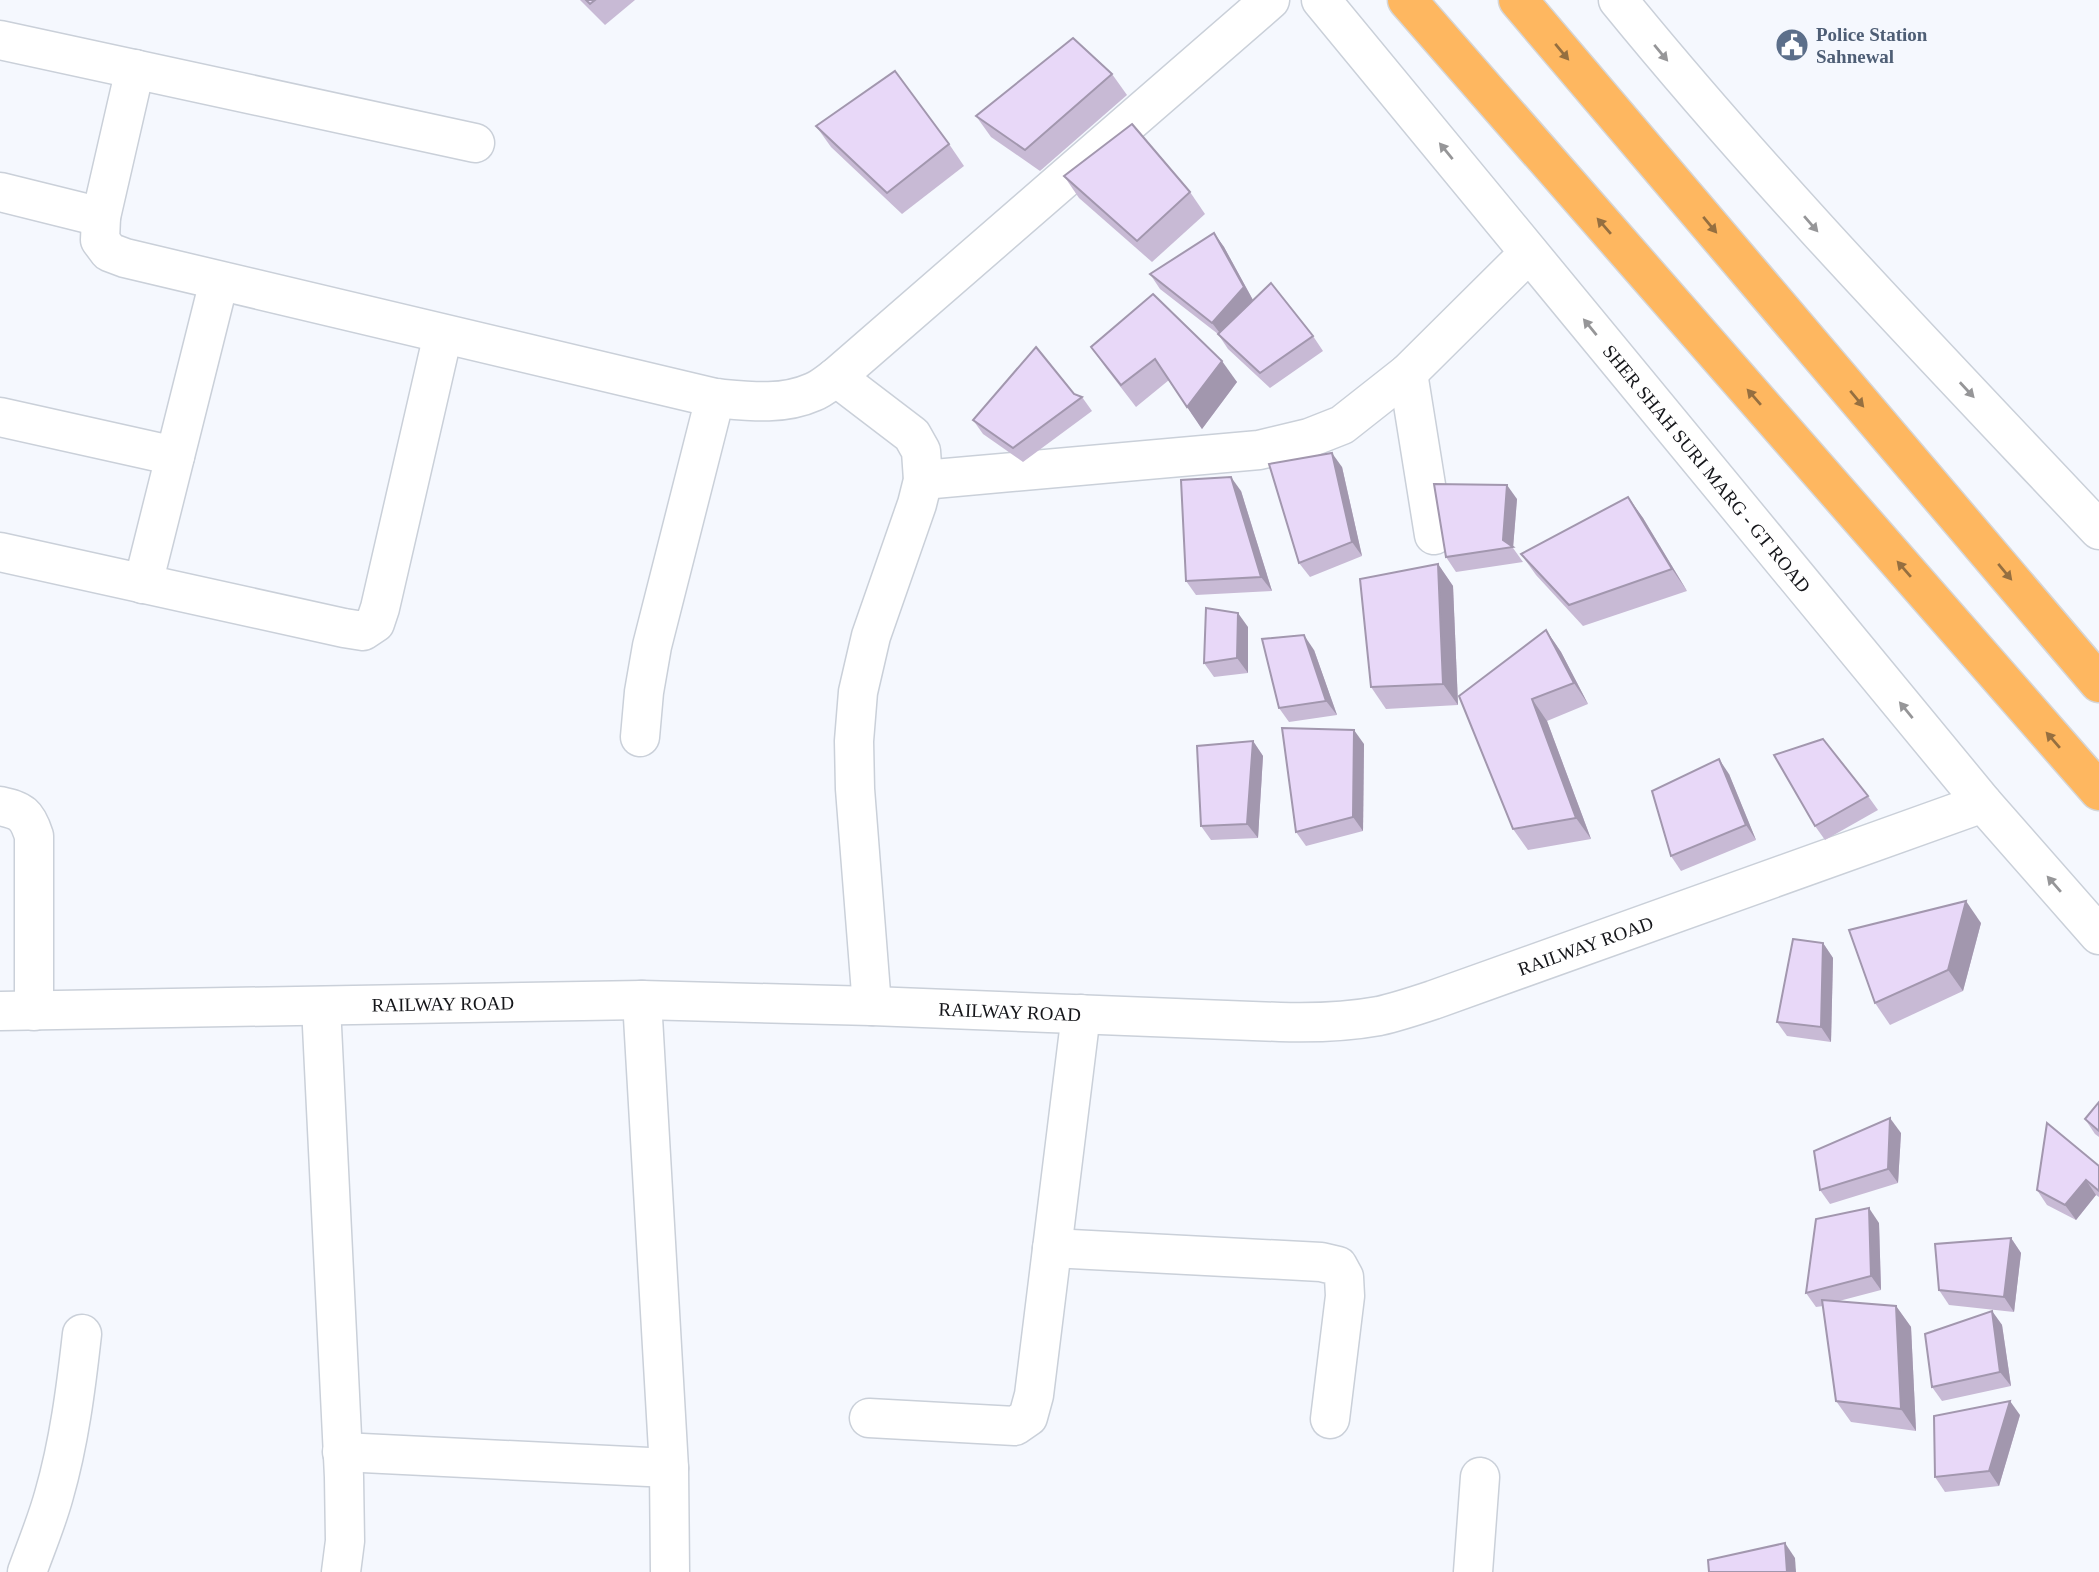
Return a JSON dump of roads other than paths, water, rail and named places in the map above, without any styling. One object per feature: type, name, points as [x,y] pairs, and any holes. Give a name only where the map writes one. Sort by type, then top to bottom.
[{"type":"highway","points":[[1406,0],[2099,791]]},
{"type":"highway","points":[[1518,0],[2099,683]]},
{"type":"street","points":[[135,69],[101,217],[100,240],[109,252],[219,281],[715,398],[755,402],[786,400],[814,392],[836,377],[1270,0]]},
{"type":"street","name":"SHER SHAH SURI MARG - GT ROAD","points":[[1321,0],[1983,803],[2099,935]]},
{"type":"street","points":[[1618,0],[1822,236],[2099,530]]},
{"type":"street","points":[[0,40],[475,143]]},
{"type":"street","points":[[0,192],[101,217]]},
{"type":"street","points":[[923,480],[1259,450],[1309,438],[1342,425],[1408,373],[1529,253]]},
{"type":"street","points":[[143,584],[219,281]]},
{"type":"street","points":[[0,552],[363,631],[375,623],[443,334]]},
{"type":"street","points":[[1408,373],[1434,536]]},
{"type":"street","points":[[836,377],[912,435],[921,452],[923,480],[871,636],[858,692],[854,741],[855,789],[872,1006]]},
{"type":"street","points":[[640,737],[652,646],[715,398]]},
{"type":"street","points":[[0,417],[175,456]]},
{"type":"street","name":"RAILWAY ROAD","points":[[17,1011],[642,1000],[1318,1023],[1379,1016],[1433,1000],[1983,803]]},
{"type":"street","points":[[0,806],[18,810],[29,820],[34,836],[17,1011]]},
{"type":"street","points":[[642,1000],[669,1468],[670,1572]]},
{"type":"street","points":[[321,1006],[342,1452],[345,1541],[341,1572]]},
{"type":"street","points":[[869,1418],[1015,1426],[1028,1417],[1034,1395],[1081,1014]]},
{"type":"street","points":[[1052,1248],[1321,1262],[1338,1266],[1344,1277],[1345,1296],[1330,1419]]},
{"type":"street","points":[[27,1572],[54,1496],[75,1398],[82,1334]]},
{"type":"street","points":[[342,1452],[669,1468]]},
{"type":"street","points":[[1474,1572],[1480,1477]]},
{"type":"place","name":"Police Station Sahnewal","points":[[1792,45]]}]
